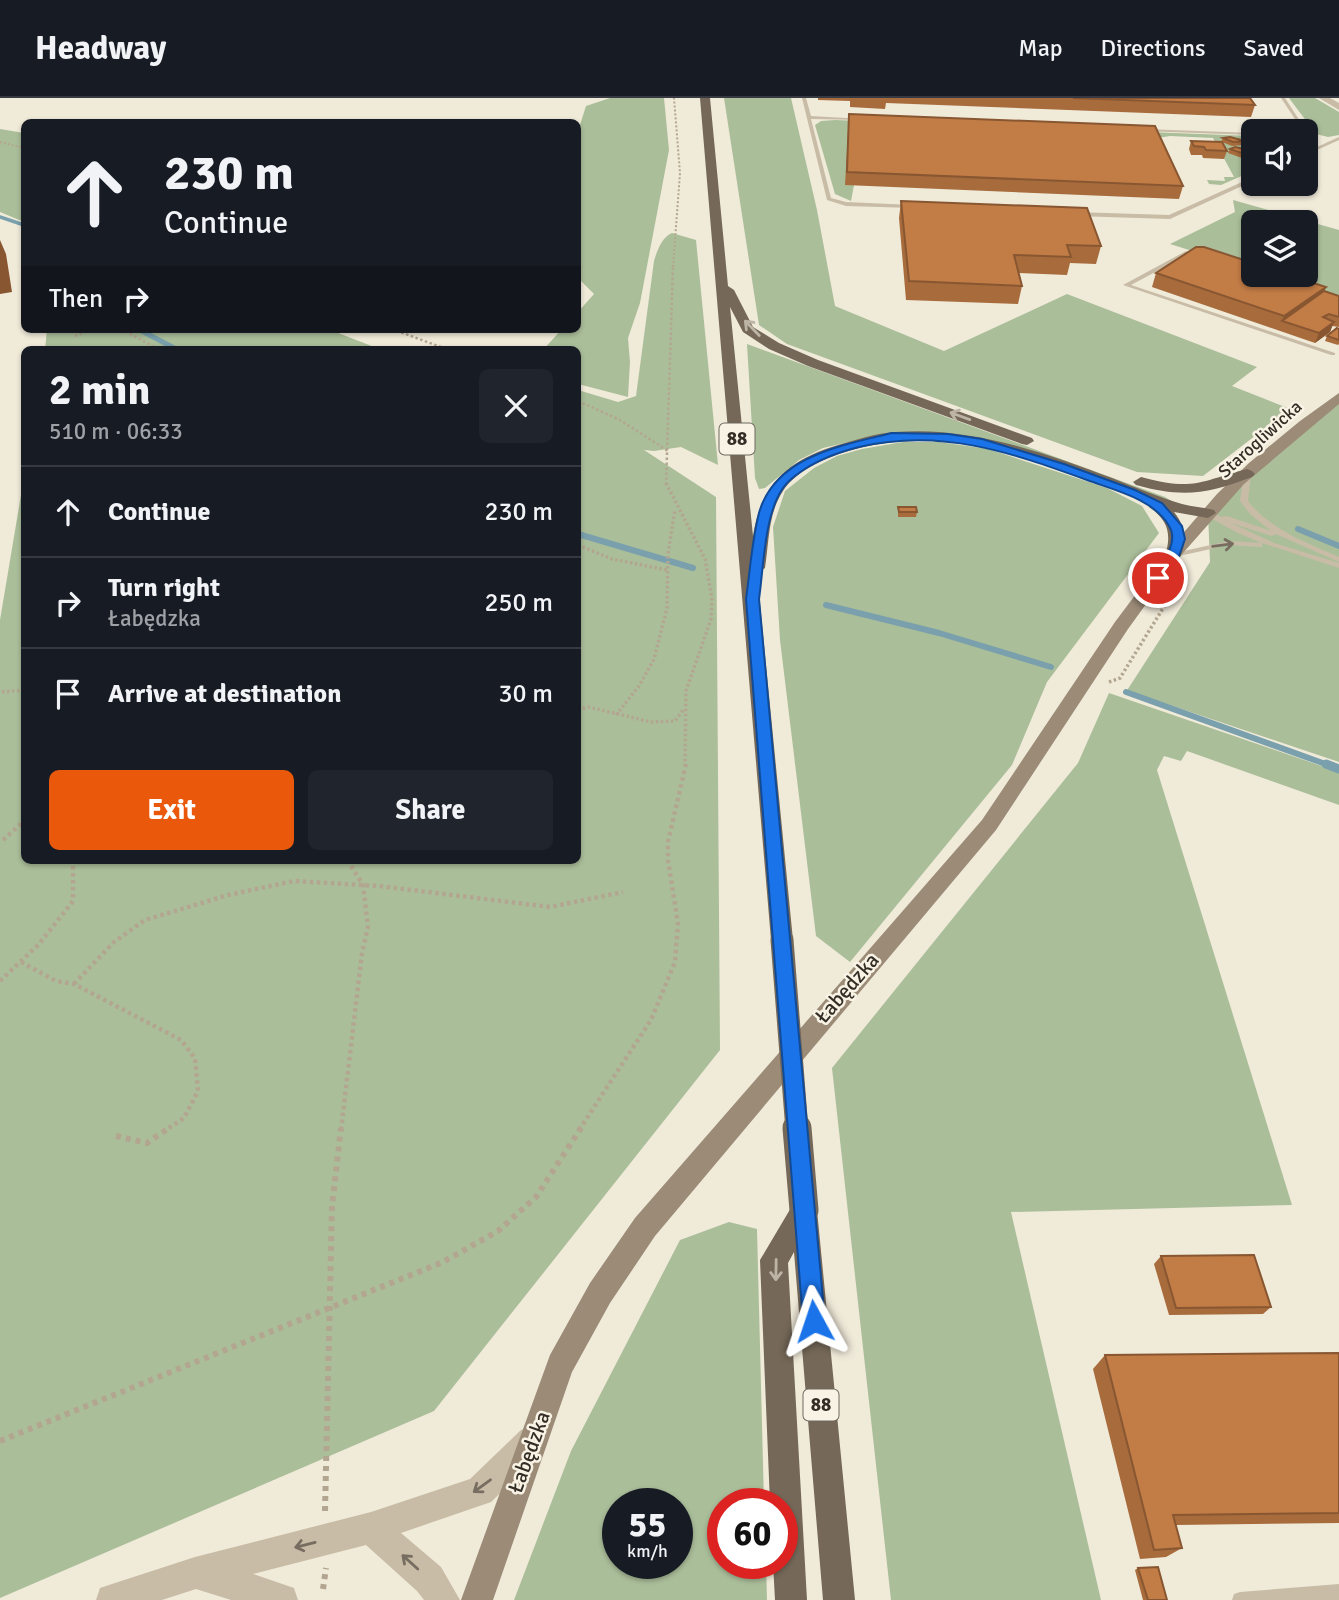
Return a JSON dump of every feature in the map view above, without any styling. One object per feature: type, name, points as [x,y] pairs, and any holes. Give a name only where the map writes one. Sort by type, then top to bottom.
[{"type":"main road","name":"88","points":[[705,98],[752,599],[839,1600]]},
{"type":"main road","points":[[722,279],[748,329],[774,346],[1135,487],[1181,509],[1208,513]]},
{"type":"main road","points":[[752,599],[766,511],[775,491],[785,479],[803,466],[841,449],[892,436],[948,437],[979,441],[1135,487],[1191,491],[1208,489],[1247,474]]},
{"type":"main road","points":[[1135,487],[1172,519],[1179,539],[1173,556]]},
{"type":"main road","points":[[791,1600],[775,1261],[804,1210]]},
{"type":"street","points":[[1324,98],[1339,107]]},
{"type":"street","name":"Starogliwicka","points":[[1208,513],[1247,474],[1339,397]]},
{"type":"street","name":"Łabędzka","points":[[477,1600],[560,1365],[600,1293],[645,1227],[989,825],[1031,766],[1096,664],[1173,556],[1208,513]]},
{"type":"street","points":[[112,1600],[195,1573],[371,1528],[480,1491],[532,1440]]},
{"type":"street","points":[[371,1528],[429,1579],[444,1600]]},
{"type":"street","points":[[195,1573],[282,1600]]},
{"type":"lane","points":[[804,98],[826,192],[832,201],[918,207]]},
{"type":"lane","points":[[1283,98],[1296,119]]},
{"type":"lane","points":[[808,117],[864,119]]},
{"type":"lane","points":[[1142,130],[1241,134]]},
{"type":"lane","points":[[1318,147],[1339,138]]},
{"type":"lane","points":[[1066,213],[1170,217],[1241,184]]},
{"type":"lane","points":[[1208,260],[1186,253],[1126,285],[1337,354]]},
{"type":"lane","points":[[1247,474],[1244,501],[1252,513],[1267,527],[1339,562]]},
{"type":"lane","points":[[1208,513],[1264,531],[1339,562]]},
{"type":"lane","points":[[1208,513],[1273,547]]},
{"type":"lane","points":[[1173,556],[1230,543],[1273,547],[1339,562]]},
{"type":"lane","points":[[1240,1600],[1339,1592]]},
{"type":"path","points":[[0,1441],[443,1262],[512,1220],[536,1197],[651,1020],[675,962],[678,944],[668,860],[673,813],[686,762],[686,691],[711,619],[712,599],[705,559],[666,487],[674,229],[680,173],[674,98]]},
{"type":"path","points":[[0,142],[21,147]]},
{"type":"path","points":[[75,336],[84,333]]},
{"type":"path","points":[[128,333],[153,346]]},
{"type":"path","points":[[403,333],[438,346]]},
{"type":"path","points":[[581,402],[620,420],[668,451]]},
{"type":"path","points":[[616,715],[639,686],[654,659],[667,608],[675,508]]},
{"type":"path","points":[[581,546],[612,559],[668,570]]},
{"type":"path","points":[[1107,682],[1120,678],[1170,596]]},
{"type":"path","points":[[2,692],[21,690]]},
{"type":"path","points":[[581,709],[589,708],[651,722],[675,721],[685,708]]},
{"type":"path","points":[[4,839],[21,824]]},
{"type":"path","points":[[0,981],[39,944],[73,901],[72,864]]},
{"type":"path","points":[[325,1526],[332,1206],[362,953],[369,927],[363,885],[350,864]]},
{"type":"path","points":[[74,984],[114,942],[145,920],[181,907],[294,881],[363,885],[550,907],[623,892]]},
{"type":"path","points":[[21,961],[56,981],[74,984],[181,1040],[195,1058],[198,1091],[184,1118],[147,1143],[116,1136]]},
{"type":"path","points":[[323,1589],[326,1568]]},
{"type":"green space","points":[[610,98],[664,98],[669,150],[640,303],[628,338],[628,397],[581,385],[581,346],[547,346],[558,333],[581,333],[581,309],[594,294],[581,281],[581,122],[586,106]]},
{"type":"green space","points":[[724,98],[791,98],[817,210],[835,306],[944,351],[1067,294],[1257,367],[1232,386],[1290,409],[1203,476],[1137,472],[787,344],[759,325]]},
{"type":"green space","points":[[1289,98],[1315,98],[1339,112],[1339,135],[1328,137],[1318,134],[1318,119],[1305,119]]},
{"type":"green space","points":[[821,121],[1241,136],[1241,176],[1221,185],[1209,184],[1207,180],[1225,181],[1224,177],[1234,177],[1213,138],[1170,136],[854,185],[851,201],[835,194],[815,125]]},
{"type":"green space","points":[[0,129],[21,132],[21,221],[0,212]]},
{"type":"green space","points":[[1233,200],[1268,210],[1241,210],[1241,266],[1170,244],[1235,212]]},
{"type":"green space","points":[[1318,224],[1339,230],[1339,296],[1309,287],[1318,287]]},
{"type":"green space","points":[[672,233],[696,240],[718,465],[681,447],[644,450],[716,497],[720,1050],[434,1411],[0,1598],[0,620],[21,495],[21,864],[581,864],[581,391],[618,402],[636,396],[654,261],[658,249]]},
{"type":"green space","points":[[47,333],[338,333],[372,346],[45,346]]},
{"type":"green space","points":[[747,344],[1165,497],[1175,503],[1019,448],[883,434],[823,448],[799,460],[765,488],[759,489],[755,478]]},
{"type":"green space","points":[[1339,397],[1339,762],[1126,692],[1210,562],[1208,513]]},
{"type":"green space","points":[[903,442],[939,442],[988,449],[1107,488],[1142,506],[1159,533],[1047,682],[1012,765],[850,962],[816,936],[780,640],[773,527],[785,491],[814,468],[837,456]]},
{"type":"green space","points":[[1109,693],[1339,772],[1339,805],[1187,751],[1181,761],[1164,756],[1157,770],[1292,1205],[1011,1212],[1101,1600],[891,1600],[832,1068],[1078,763]]},
{"type":"green space","points":[[729,1222],[757,1229],[764,1488],[707,1488],[707,1579],[766,1579],[767,1600],[514,1600],[571,1451],[680,1240]]},
{"type":"building","points":[[1073,98],[1250,98],[1255,105]]},
{"type":"building","points":[[849,114],[1155,126],[1183,186],[847,172]]},
{"type":"building","points":[[1230,137],[1241,141],[1233,142],[1223,138]]},
{"type":"building","points":[[1191,141],[1222,142],[1227,151],[1206,150],[1204,147],[1194,146]]},
{"type":"building","points":[[1241,148],[1241,153],[1230,149]]},
{"type":"building","points":[[901,201],[1087,208],[1101,246],[1067,245],[1071,257],[1014,255],[1022,286],[909,281]]},
{"type":"building","points":[[1196,247],[1204,247],[1241,259],[1241,287],[1318,287],[1318,284],[1326,287],[1284,316],[1156,273]]},
{"type":"building","points":[[1324,291],[1339,296],[1339,317],[1329,314],[1323,317],[1334,322],[1319,333],[1282,321]]},
{"type":"building","points":[[1337,328],[1339,340],[1327,336]]},
{"type":"building","points":[[898,507],[916,507],[917,512],[899,512]]},
{"type":"building","points":[[1254,1255],[1271,1307],[1176,1308],[1161,1256]]},
{"type":"building","points":[[1339,1353],[1339,1513],[1173,1515],[1182,1548],[1154,1550],[1105,1355]]},
{"type":"building","points":[[1158,1567],[1167,1600],[1148,1600],[1138,1568]]},
{"type":"waterway","points":[[0,217],[21,224]]},
{"type":"waterway","points":[[146,333],[170,346]]},
{"type":"waterway","points":[[1298,529],[1339,546]]},
{"type":"waterway","points":[[581,535],[693,568]]},
{"type":"waterway","points":[[826,605],[939,633],[1051,667]]},
{"type":"waterway","points":[[1126,692],[1331,766]]},
{"type":"waterway","points":[[1326,764],[1339,769]]},
{"type":"route","points":[[814,1321],[752,599],[766,511],[775,491],[785,479],[822,455],[892,436],[948,437],[979,441],[1060,466],[1158,505],[1168,513],[1176,526],[1179,539],[1173,556],[1158,578]]}]
